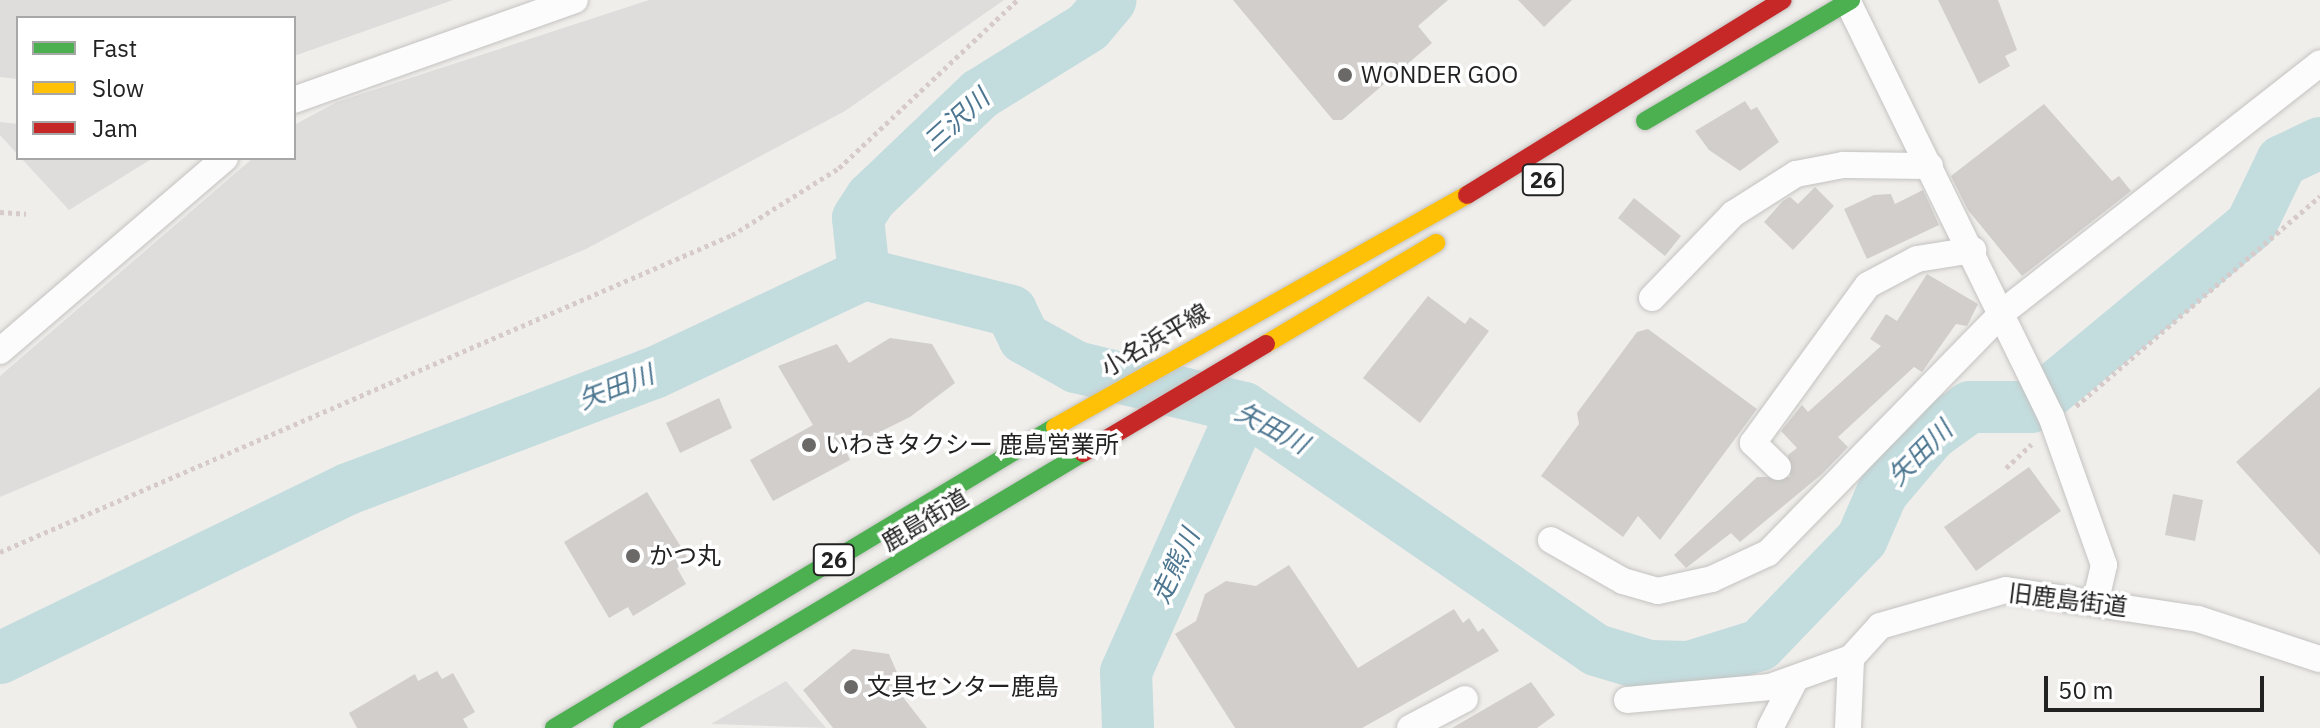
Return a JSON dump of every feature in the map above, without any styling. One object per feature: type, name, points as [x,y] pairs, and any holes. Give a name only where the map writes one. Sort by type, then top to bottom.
[{"type":"main road","name":"小名浜平線","points":[[554,728],[1208,335],[1547,151],[1783,0]]},
{"type":"main road","points":[[1631,129],[1849,1]]},
{"type":"main road","name":"鹿島街道","points":[[622,728],[1454,232]]},
{"type":"street","points":[[296,99],[575,0]]},
{"type":"street","points":[[1849,1],[1973,250],[2052,420],[2104,565],[2096,601]]},
{"type":"street","points":[[1551,540],[1623,581],[1658,591],[1745,566],[1792,533],[2007,321],[2320,63]]},
{"type":"street","points":[[0,351],[223,160]]},
{"type":"street","points":[[1652,298],[1733,214],[1796,174],[1843,165],[1930,166]]},
{"type":"street","points":[[1778,467],[1753,443],[1868,285],[1917,259],[1973,250]]},
{"type":"street","name":"旧鹿島街道","points":[[1851,658],[1880,626],[1956,599],[2006,590],[2096,601],[2198,619],[2320,659]]},
{"type":"street","points":[[1627,700],[1795,680],[1851,658],[1848,728]]},
{"type":"street","points":[[1770,728],[1795,680]]},
{"type":"street","points":[[1410,728],[1465,699]]},
{"type":"path","points":[[0,552],[732,235],[839,168],[1017,0]]},
{"type":"path","points":[[2006,468],[2052,420],[2320,196]]},
{"type":"path","points":[[0,212],[26,214]]},
{"type":"shaded area","points":[[0,0],[453,0],[296,55],[296,16],[16,16],[16,79],[0,77]]},
{"type":"shaded area","points":[[649,0],[1004,0],[845,111],[586,249],[0,497],[0,376],[251,160],[296,160],[296,124],[337,102]]},
{"type":"shaded area","points":[[0,122],[16,124],[16,153],[0,135]]},
{"type":"shaded area","points":[[23,160],[150,160],[69,210]]},
{"type":"shaded area","points":[[786,681],[826,728],[711,724]]},
{"type":"building","name":"WONDER GOO","points":[[1233,0],[1448,0],[1418,26],[1432,43],[1342,120],[1333,120]]},
{"type":"building","points":[[1518,0],[1572,0],[1544,27]]},
{"type":"building","points":[[1938,0],[1998,0],[2017,50],[2005,56],[2010,66],[1979,84]]},
{"type":"building","points":[[1745,101],[1751,110],[1757,107],[1779,142],[1740,171],[1709,150],[1695,131]]},
{"type":"building","points":[[2044,104],[2112,181],[2119,176],[2131,191],[2022,276],[1968,210],[1951,176]]},
{"type":"building","points":[[1815,187],[1834,206],[1793,250],[1764,222],[1783,201],[1790,197],[1798,204]]},
{"type":"building","points":[[1923,190],[1939,225],[1867,259],[1844,209],[1874,195],[1891,194],[1895,204]]},
{"type":"building","points":[[1634,198],[1681,236],[1665,256],[1618,218]]},
{"type":"building","points":[[1927,274],[1978,304],[1967,326],[1956,324],[1922,372],[1914,367],[1838,437],[1848,447],[1822,474],[1740,542],[1731,533],[1686,568],[1674,555],[1757,477],[1790,477],[1788,455],[1797,448],[1781,431],[1802,405],[1808,412],[1881,346],[1870,339],[1886,314],[1897,321]]},
{"type":"building","points":[[1428,296],[1465,324],[1470,317],[1489,331],[1420,423],[1363,378]]},
{"type":"building","points":[[1648,329],[1757,409],[1660,540],[1638,516],[1623,537],[1541,476],[1579,424],[1577,413],[1637,332]]},
{"type":"building","points":[[890,338],[932,344],[955,383],[910,417],[845,449],[850,460],[773,501],[750,460],[813,425],[778,366],[837,344],[849,363]]},
{"type":"building","points":[[2320,387],[2320,555],[2236,462]]},
{"type":"building","points":[[719,398],[732,428],[680,453],[666,423]]},
{"type":"building","points":[[2029,467],[2061,511],[1976,571],[1944,527]]},
{"type":"building","points":[[647,492],[689,560],[677,568],[686,584],[633,616],[628,607],[609,618],[564,542]]},
{"type":"building","points":[[2173,494],[2203,500],[2195,541],[2165,535]]},
{"type":"building","points":[[1289,565],[1358,668],[1454,609],[1463,623],[1469,618],[1478,632],[1483,628],[1499,651],[1362,728],[1235,728],[1175,634],[1196,621],[1205,594],[1226,581],[1256,586]]},
{"type":"building","name":"文具センター鹿島","points":[[853,649],[889,654],[899,677],[892,683],[927,728],[833,728],[803,690]]},
{"type":"building","points":[[437,671],[442,679],[453,673],[475,712],[463,719],[468,728],[357,728],[349,713],[415,674],[418,681]]},
{"type":"building","points":[[1531,682],[1555,715],[1537,728],[1452,728]]},
{"type":"waterway","name":"三沢川","points":[[864,274],[858,218],[871,198],[980,94],[1088,27],[1111,0]]},
{"type":"waterway","name":"矢田川","points":[[0,658],[348,489],[654,373],[864,274],[1011,311],[1024,338],[1076,367],[1244,408],[1596,650],[1649,666],[1689,667],[1760,645],[1862,539],[1882,493],[1931,435],[1970,407],[2031,407],[2251,225],[2282,161],[2320,143]]},
{"type":"waterway","name":"走熊川","points":[[1128,728],[1126,672],[1244,408]]},
{"type":"traffic: fast","points":[[1645,121],[1851,0]]},
{"type":"traffic: fast","points":[[554,728],[1055,427]]},
{"type":"traffic: fast","points":[[622,728],[1083,453]]},
{"type":"traffic: slow","points":[[1055,427],[1467,195]]},
{"type":"traffic: slow","points":[[1266,344],[1436,243]]},
{"type":"traffic: jam","points":[[1467,195],[1783,0]]},
{"type":"traffic: jam","points":[[1083,453],[1266,344]]},
{"type":"place","name":"WONDER GOO","points":[[1345,75]]},
{"type":"place","name":"いわきタクシー 鹿島営業所","points":[[809,445]]},
{"type":"place","name":"かつ丸","points":[[633,556]]},
{"type":"place","name":"文具センター鹿島","points":[[851,687]]}]
